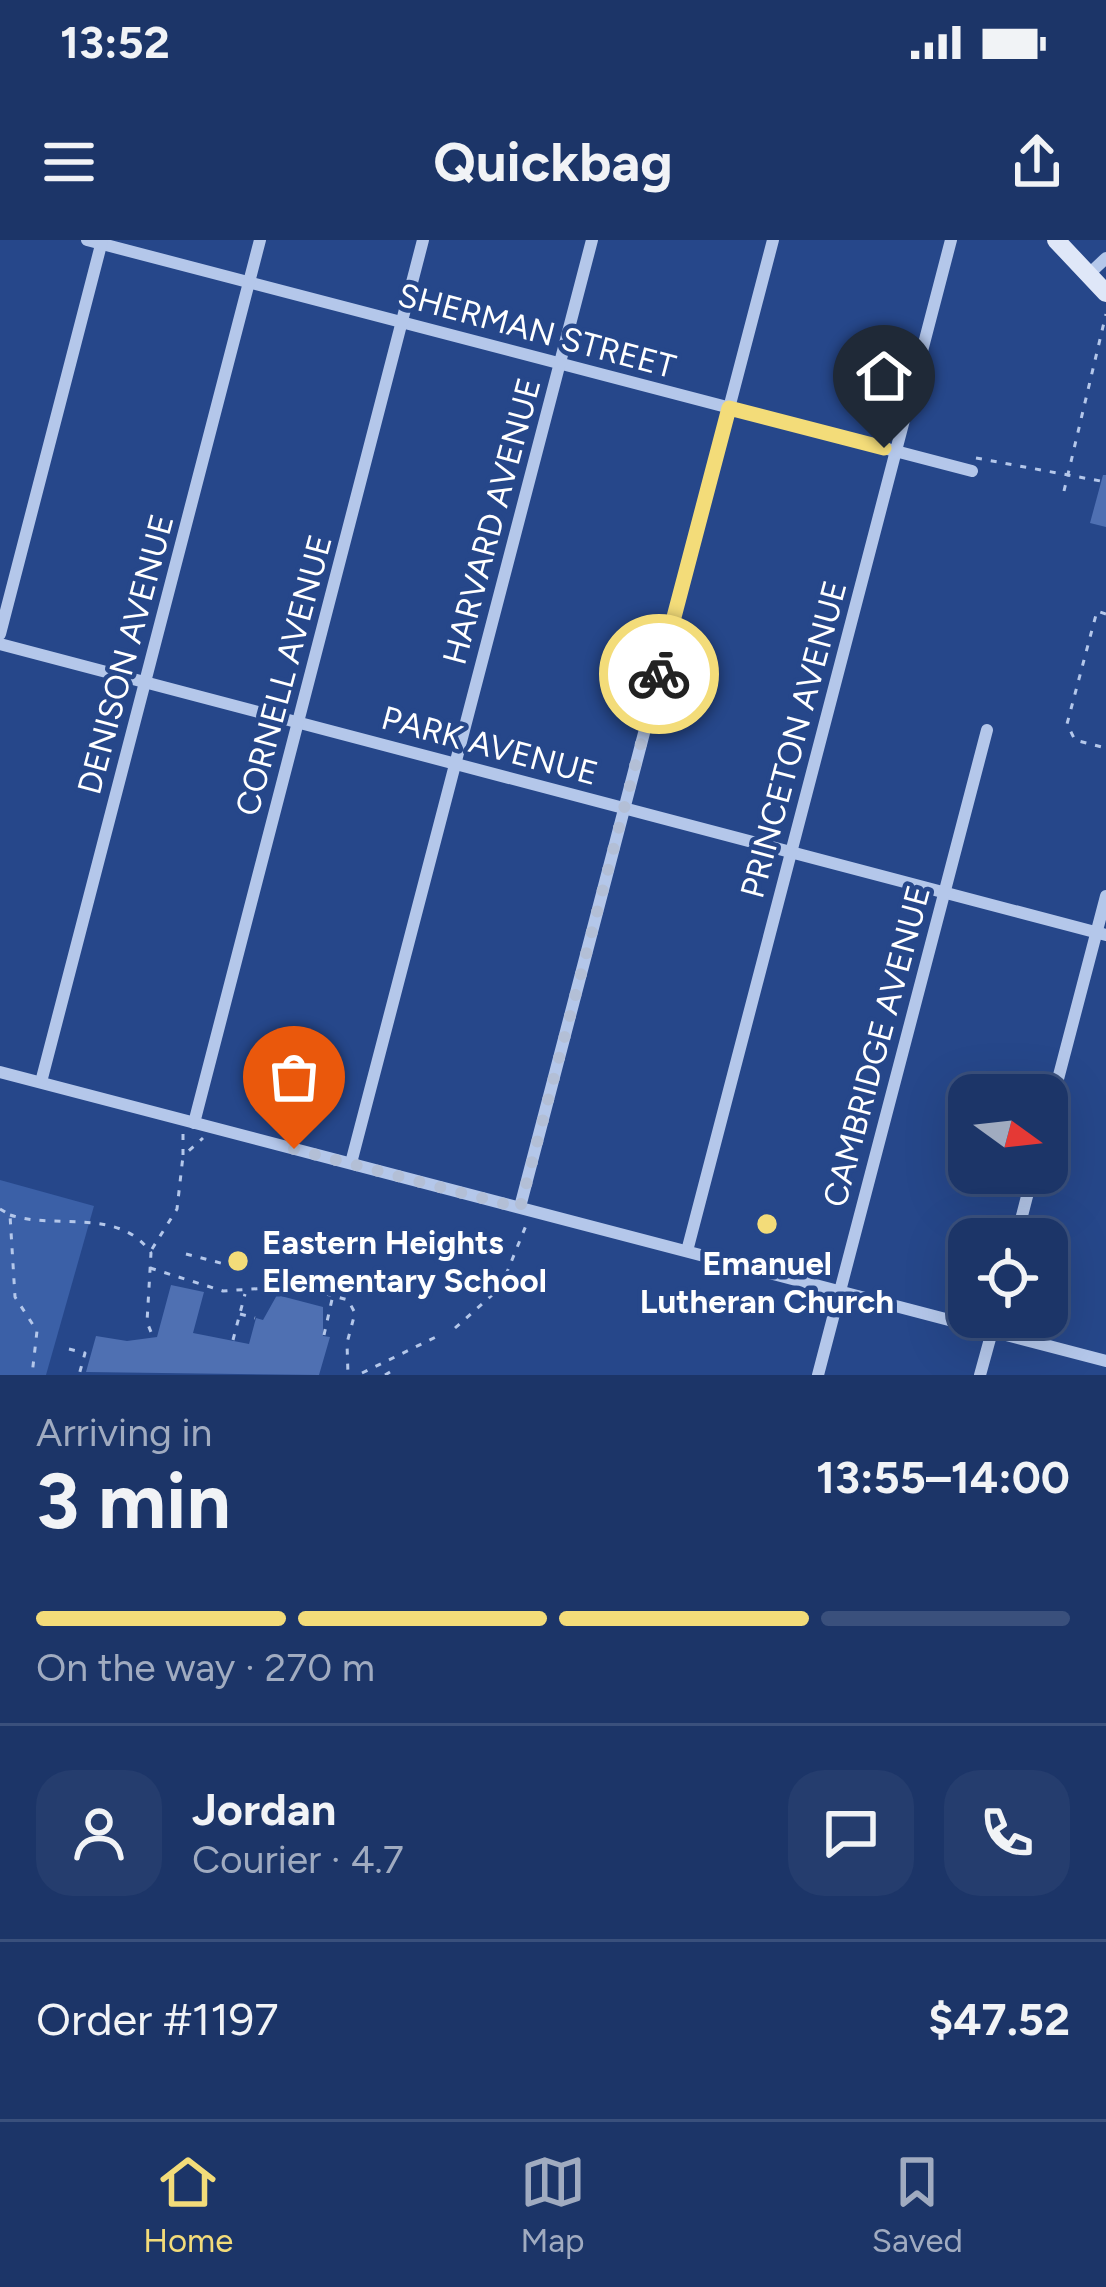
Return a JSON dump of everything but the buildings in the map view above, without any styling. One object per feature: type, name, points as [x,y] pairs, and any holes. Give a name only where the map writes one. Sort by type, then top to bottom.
[{"type":"street","name":"DENISON AVENUE","points":[[40,1082],[260,240]]},
{"type":"street","name":"CORNELL AVENUE","points":[[189,1128],[423,240]]},
{"type":"street","name":"HARVARD AVENUE","points":[[351,1163],[592,240]]},
{"type":"street","points":[[520,1208],[773,240]]},
{"type":"street","name":"PRINCETON AVENUE","points":[[687,1251],[951,240]]},
{"type":"street","points":[[1056,240],[1106,292]]},
{"type":"street","name":"SHERMAN STREET","points":[[97,241],[896,452],[974,465]]},
{"type":"street","points":[[0,634],[97,241]]},
{"type":"street","points":[[1088,274],[1106,257]]},
{"type":"street","name":"PARK AVENUE","points":[[0,644],[1101,934]]},
{"type":"street","name":"CAMBRIDGE AVENUE","points":[[818,1375],[987,730]]},
{"type":"street","points":[[1060,1074],[1101,934],[1106,896]]},
{"type":"street","points":[[0,1072],[189,1128],[351,1163],[840,1291],[948,1314]]},
{"type":"street","points":[[980,1375],[990,1338]]},
{"type":"street","points":[[1036,1338],[1106,1361]]},
{"type":"path","points":[[1064,491],[1106,314]]},
{"type":"path","points":[[974,465],[1106,482]]},
{"type":"path","points":[[1106,614],[1096,611],[1067,724],[1075,740],[1106,748]]},
{"type":"path","points":[[153,1336],[147,1322],[150,1250],[177,1209],[189,1128]]},
{"type":"path","points":[[183,1156],[203,1138]]},
{"type":"path","points":[[0,1209],[47,1224],[105,1223],[131,1233],[150,1250]]},
{"type":"path","points":[[10,1215],[15,1297],[37,1331],[32,1375]]},
{"type":"path","points":[[455,1328],[501,1287],[527,1223]]},
{"type":"path","points":[[186,1254],[232,1266]]},
{"type":"path","points":[[210,1272],[213,1261]]},
{"type":"path","points":[[150,1268],[206,1287],[246,1293],[297,1286],[334,1294],[355,1309],[346,1343],[349,1375]]},
{"type":"path","points":[[232,1340],[246,1293]]},
{"type":"path","points":[[324,1335],[334,1294]]},
{"type":"path","points":[[240,1314],[255,1318]]},
{"type":"path","points":[[362,1373],[440,1335]]},
{"type":"path","points":[[69,1349],[85,1353],[79,1375]]},
{"type":"path","points":[[378,1366],[386,1374]]},
{"type":"shaded area","points":[[0,1180],[94,1206],[46,1375],[0,1375]]},
{"type":"way so far","points":[[294,1149],[520,1208],[659,674]]},
{"type":"place","name":"Emanuel Lutheran Church","points":[[767,1224]]},
{"type":"place","name":"Eastern Heights Elementary School","points":[[238,1261]]},
{"type":"route","points":[[659,674],[729,408],[884,448]]}]
